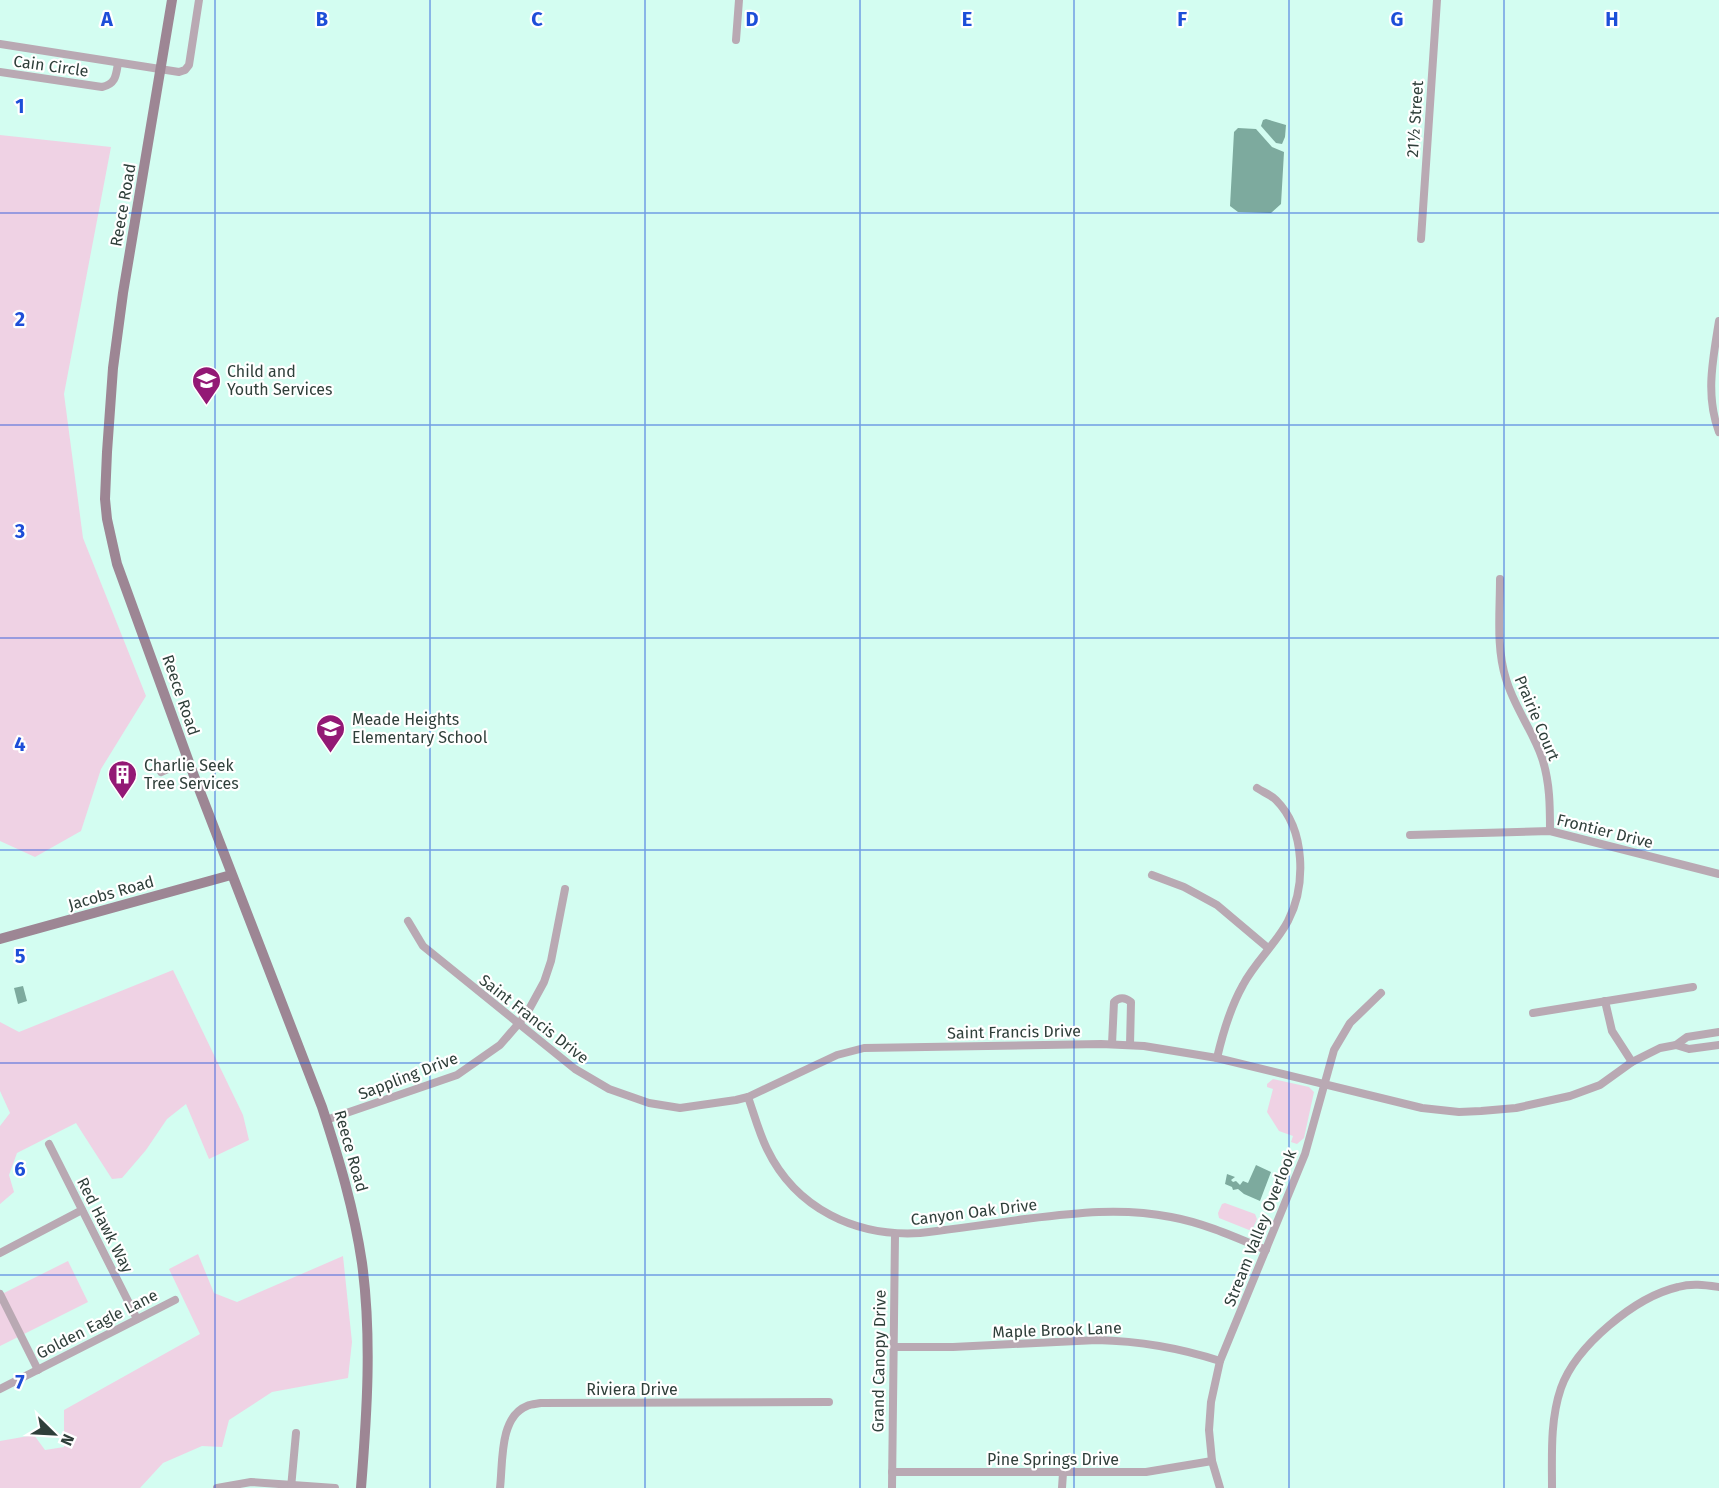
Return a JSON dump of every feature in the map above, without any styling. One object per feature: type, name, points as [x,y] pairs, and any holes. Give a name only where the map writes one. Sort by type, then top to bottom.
[{"type":"main road","name":"Reece Road","points":[[172,0],[123,293],[113,368],[105,499],[110,539],[188,760],[326,1120],[348,1192],[362,1263],[366,1299],[368,1376],[361,1488]]},
{"type":"main road","name":"Jacobs Road","points":[[0,939],[231,875]]},
{"type":"street","name":"Cain Circle","points":[[0,44],[179,72],[185,70],[189,65],[199,0]]},
{"type":"street","points":[[736,40],[739,0]]},
{"type":"street","name":"21½ Street","points":[[1421,239],[1437,0]]},
{"type":"street","name":"Cain Circle","points":[[0,72],[102,87],[109,86],[114,81],[118,63]]},
{"type":"street","points":[[1719,321],[1710,385],[1712,407],[1719,432]]},
{"type":"street","name":"Prairie Court","points":[[1500,579],[1501,662],[1512,696],[1542,758],[1549,790],[1550,831]]},
{"type":"street","points":[[161,772],[188,760]]},
{"type":"street","points":[[1216,1058],[1232,1007],[1244,982],[1280,933],[1294,906],[1300,873],[1297,839],[1284,811],[1275,799],[1257,788]]},
{"type":"street","name":"Frontier Drive","points":[[1410,835],[1550,831],[1719,874]]},
{"type":"street","points":[[1152,875],[1184,887],[1217,905],[1268,948]]},
{"type":"street","name":"Sappling Drive","points":[[326,1120],[457,1075],[500,1045],[518,1025],[536,999],[551,961],[565,888]]},
{"type":"street","name":"Saint Francis Drive","points":[[408,921],[423,946],[575,1069],[625,1096],[680,1108],[748,1097],[837,1055],[864,1048],[1112,1044],[1167,1049],[1216,1058],[1422,1108],[1481,1111],[1543,1103],[1588,1091],[1613,1077],[1632,1062],[1660,1048],[1676,1045],[1687,1037],[1719,1032]]},
{"type":"street","points":[[1533,1013],[1692,987]]},
{"type":"street","name":"Stream Valley Overlook","points":[[1220,1488],[1212,1461],[1209,1430],[1211,1402],[1220,1361],[1308,1145],[1334,1050],[1341,1035],[1361,1011],[1381,993]]},
{"type":"street","points":[[1112,1044],[1114,1002],[1124,998],[1131,1002],[1130,1045]]},
{"type":"street","points":[[1605,1001],[1612,1031],[1632,1062]]},
{"type":"street","name":"Saint Francis Drive","points":[[1676,1045],[1689,1049],[1719,1045]]},
{"type":"street","name":"Canyon Oak Drive","points":[[748,1097],[767,1149],[778,1168],[805,1198],[820,1209],[840,1220],[860,1227],[895,1235],[1081,1212],[1120,1211],[1188,1221],[1266,1250]]},
{"type":"street","name":"Red Hawk Way","points":[[49,1144],[137,1319]]},
{"type":"street","points":[[0,1253],[82,1210]]},
{"type":"street","name":"Grand Canopy Drive","points":[[892,1488],[895,1235]]},
{"type":"street","points":[[1552,1488],[1555,1412],[1561,1389],[1574,1362],[1615,1320],[1662,1292],[1679,1286],[1698,1284],[1719,1287]]},
{"type":"street","points":[[0,1294],[38,1370]]},
{"type":"street","name":"Golden Eagle Lane","points":[[0,1389],[175,1300]]},
{"type":"street","name":"Maple Brook Lane","points":[[893,1347],[953,1347],[1107,1340],[1158,1345],[1220,1361]]},
{"type":"street","name":"Riviera Drive","points":[[500,1488],[509,1423],[516,1413],[526,1406],[541,1403],[829,1402]]},
{"type":"street","points":[[291,1486],[296,1433]]},
{"type":"street","name":"Pine Springs Drive","points":[[892,1472],[1146,1473],[1212,1461]]},
{"type":"street","points":[[1062,1488],[1063,1473]]},
{"type":"street","points":[[217,1488],[251,1482],[335,1488]]},
{"type":"shaded area","points":[[1263,120],[1286,125],[1282,144],[1276,143],[1261,126]]},
{"type":"shaded area","points":[[1238,128],[1256,129],[1272,147],[1284,152],[1281,204],[1271,213],[1238,212],[1230,206],[1234,132]]},
{"type":"shaded area","points":[[0,135],[111,147],[64,394],[83,538],[146,696],[101,769],[81,831],[35,857],[0,841]]},
{"type":"shaded area","points":[[173,970],[243,1115],[249,1140],[209,1159],[186,1104],[167,1119],[146,1150],[122,1178],[112,1179],[76,1123],[17,1153],[9,1175],[14,1192],[0,1204],[0,1126],[10,1113],[0,1091],[0,1022],[19,1032]]},
{"type":"shaded area","points":[[23,986],[27,1001],[18,1004],[14,988]]},
{"type":"shaded area","points":[[1273,1079],[1309,1087],[1314,1092],[1304,1138],[1297,1144],[1291,1142],[1293,1136],[1279,1131],[1267,1112],[1273,1089],[1267,1087],[1267,1084]]},
{"type":"shaded area","points":[[1256,1165],[1271,1172],[1260,1201],[1238,1189],[1233,1190],[1225,1184],[1227,1174],[1235,1177],[1231,1180],[1240,1185],[1243,1181],[1248,1183]]},
{"type":"shaded area","points":[[1225,1203],[1255,1214],[1257,1219],[1253,1228],[1249,1230],[1219,1218],[1218,1213],[1222,1204]]},
{"type":"shaded area","points":[[198,1254],[214,1293],[237,1302],[343,1256],[352,1342],[348,1378],[272,1392],[229,1420],[222,1447],[202,1446],[163,1463],[140,1488],[0,1488],[0,1441],[34,1435],[45,1450],[64,1447],[64,1410],[200,1334],[169,1269]]},
{"type":"shaded area","points":[[68,1261],[88,1302],[0,1346],[0,1295]]},
{"type":"place","name":"Child and Youth Services","points":[[206,406]]},
{"type":"place","name":"Meade Heights Elementary School","points":[[331,754]]},
{"type":"place","name":"Charlie Seek Tree Services","points":[[123,800]]}]
